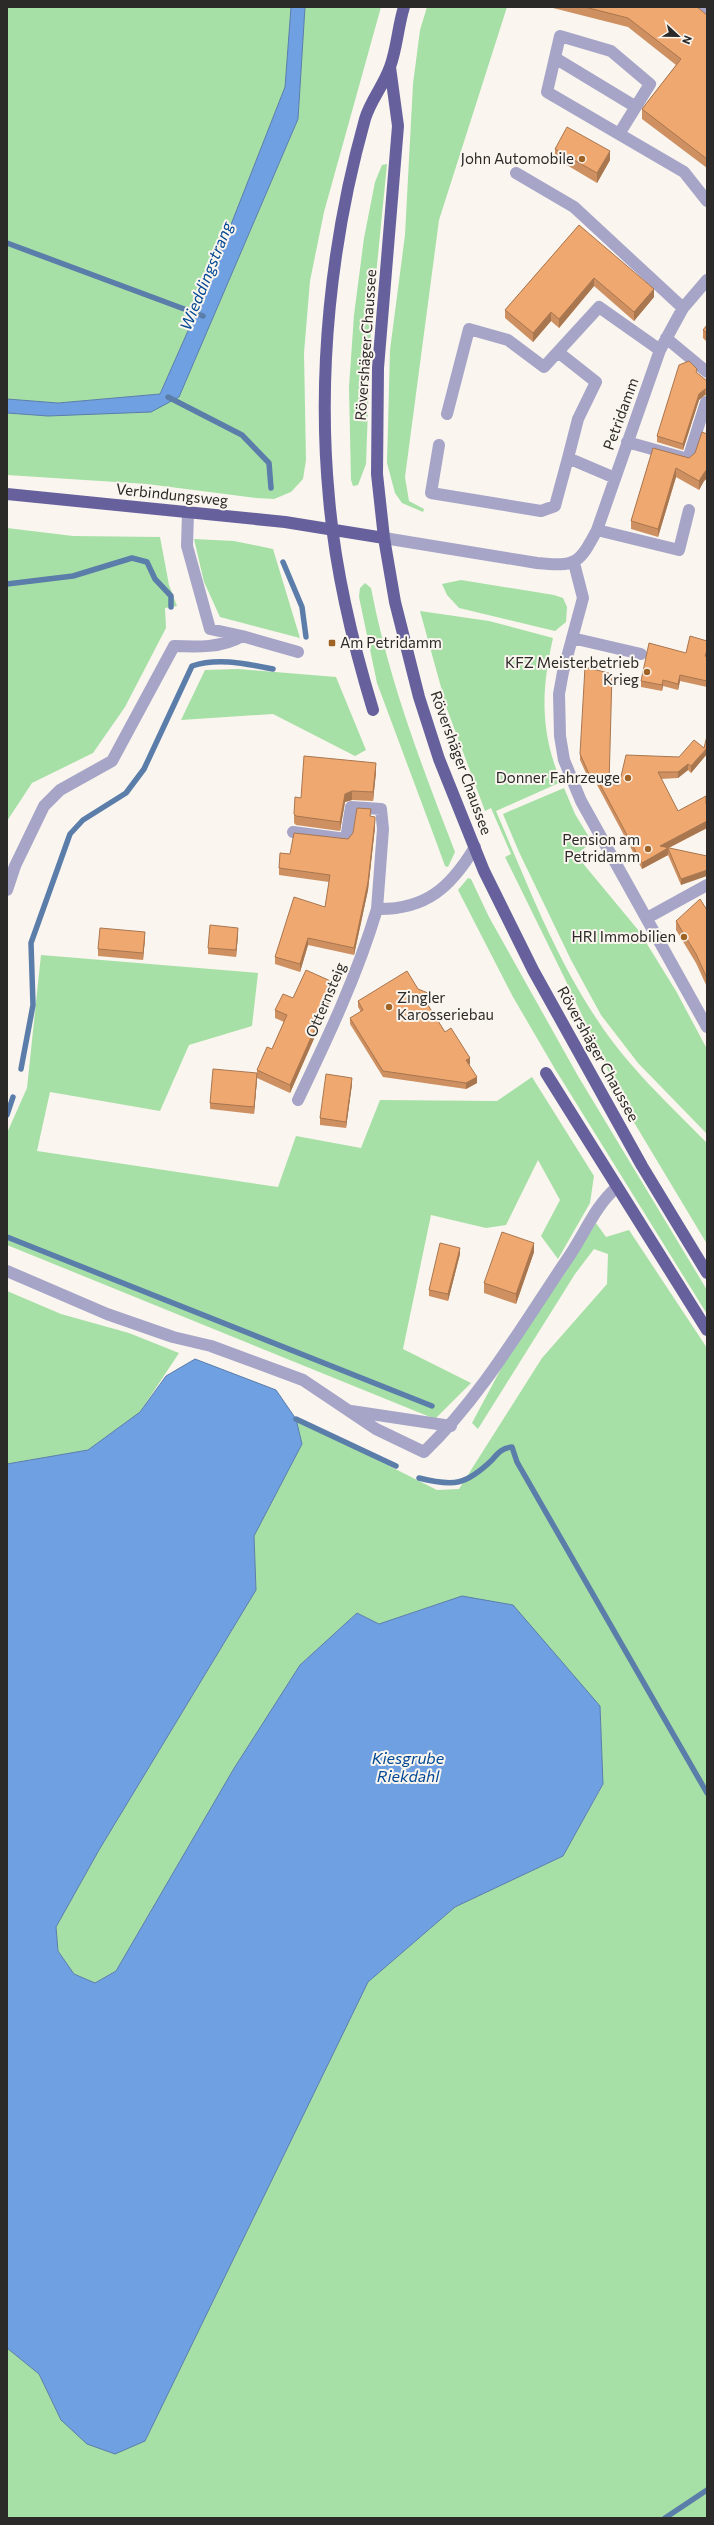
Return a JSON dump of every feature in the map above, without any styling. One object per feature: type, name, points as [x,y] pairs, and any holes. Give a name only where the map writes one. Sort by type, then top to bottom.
[{"type":"main road","name":"Rövershäger Chaussee","points":[[373,710],[360,669],[343,595],[333,529],[327,468],[326,389],[335,271],[347,202],[366,117],[390,67],[404,7]]},
{"type":"main road","name":"Rövershäger Chaussee","points":[[390,67],[398,126],[378,368],[377,474],[384,538],[399,619],[419,697],[439,759],[475,847],[534,970],[586,1068],[642,1166],[707,1273]]},
{"type":"main road","name":"Verbindungsweg","points":[[7,494],[333,529]]},
{"type":"main road","points":[[333,529],[384,538]]},
{"type":"main road","points":[[546,1073],[616,1188],[707,1330]]},
{"type":"street","points":[[701,7],[707,12]]},
{"type":"street","points":[[619,134],[650,84],[611,51],[560,36],[547,92],[684,172],[707,201]]},
{"type":"street","points":[[555,58],[636,107]]},
{"type":"street","points":[[516,173],[574,207],[683,308]]},
{"type":"street","name":"Petridamm","points":[[574,563],[586,550],[597,530],[660,350],[683,308],[707,280]]},
{"type":"street","points":[[446,414],[469,329],[508,340],[544,367],[599,307],[660,350]]},
{"type":"street","points":[[666,338],[707,372]]},
{"type":"street","points":[[439,445],[431,493],[541,511],[555,506],[578,419],[596,382],[558,352]]},
{"type":"street","points":[[627,442],[688,459],[706,402]]},
{"type":"street","points":[[568,458],[615,478]]},
{"type":"street","points":[[597,530],[679,550],[689,510]]},
{"type":"street","points":[[188,513],[187,546],[210,629],[242,636],[298,652]]},
{"type":"street","points":[[384,538],[536,563],[557,565],[574,563],[583,598],[562,672],[559,694],[560,736],[564,760],[581,801],[707,1027]]},
{"type":"street","points":[[7,890],[15,866],[44,806],[60,790],[112,761],[174,646],[201,647],[231,643],[242,636]]},
{"type":"street","points":[[572,638],[640,654]]},
{"type":"street","name":"Otternsteig","points":[[293,832],[346,839],[350,807],[381,809],[383,829],[377,909],[366,946],[341,1010],[298,1100]]},
{"type":"street","points":[[377,909],[397,910],[422,903],[443,888],[461,871],[475,847]]},
{"type":"street","points":[[647,918],[707,885]]},
{"type":"street","points":[[7,1271],[107,1314],[173,1337],[211,1346],[303,1380],[376,1429],[424,1452],[451,1426],[494,1368],[605,1197],[616,1188]]},
{"type":"street","points":[[348,1410],[451,1426]]},
{"type":"green space","points":[[7,7],[291,7],[285,87],[199,306],[160,394],[58,403],[7,399]]},
{"type":"green space","points":[[305,7],[381,7],[324,212],[310,281],[304,353],[306,460],[303,479],[291,492],[274,499],[147,484],[7,475],[7,413],[48,416],[82,414],[179,397],[298,119]]},
{"type":"green space","points":[[427,7],[507,7],[439,220],[405,477],[409,501],[424,509],[423,512],[402,503],[395,493],[387,463],[390,350],[405,235],[413,84],[420,30]]},
{"type":"green space","points":[[387,164],[371,326],[366,464],[358,485],[353,486],[351,480],[349,387],[354,315],[364,238],[375,182],[382,165]]},
{"type":"green space","points":[[7,528],[73,536],[160,537],[169,585],[177,606],[165,608],[166,628],[125,707],[93,753],[32,783],[7,821]]},
{"type":"green space","points":[[194,539],[234,541],[273,549],[300,638],[220,617],[204,582]]},
{"type":"green space","points":[[461,580],[554,595],[563,598],[567,607],[566,622],[555,631],[459,608],[447,595],[442,584]]},
{"type":"green space","points":[[365,583],[371,588],[387,656],[407,722],[455,852],[448,867],[445,866],[377,683],[359,597],[360,588]]},
{"type":"green space","points":[[420,611],[489,621],[553,638],[546,676],[545,711],[549,745],[561,782],[496,811],[555,945],[568,971],[598,1021],[622,1054],[636,1070],[707,1143],[707,1244],[626,1109],[565,979],[505,857],[511,854],[491,808],[485,811],[447,709]]},
{"type":"green space","points":[[238,669],[336,677],[366,750],[355,756],[273,714],[181,720],[205,670]]},
{"type":"green space","points":[[564,788],[575,814],[592,842],[576,855],[639,931],[676,991],[707,1049],[707,1134],[638,1063],[601,1015],[571,960],[519,852],[503,814]]},
{"type":"green space","points":[[468,878],[471,879],[489,917],[578,1076],[707,1290],[707,1314],[555,1069],[513,997],[458,890]]},
{"type":"green space","points":[[41,955],[258,973],[252,1026],[189,1045],[160,1111],[50,1092],[37,1151],[278,1187],[296,1136],[361,1148],[380,1100],[497,1101],[532,1077],[594,1176],[590,1203],[558,1259],[541,1236],[560,1200],[538,1160],[506,1225],[486,1228],[431,1215],[403,1349],[471,1383],[435,1419],[7,1245],[7,1133],[27,1088]]},
{"type":"green space","points":[[596,1223],[606,1237],[629,1230],[707,1348],[707,2518],[7,2518],[7,2348],[39,2374],[61,2420],[145,2441],[368,1982],[455,1907],[563,1856],[603,1785],[600,1706],[462,1596],[379,1624],[357,1613],[300,1665],[233,1770],[116,1971],[95,1983],[74,1974],[58,1951],[56,1927],[99,1850],[256,1590],[254,1536],[302,1444],[296,1419],[437,1490],[459,1489],[542,1358],[607,1284],[608,1254],[594,1249],[575,1274],[478,1429],[472,1423],[510,1352],[565,1273]]},
{"type":"green space","points":[[7,1291],[61,1314],[129,1333],[179,1353],[140,1412],[88,1450],[7,1464]]},
{"type":"water","points":[[291,7],[305,7],[298,119],[179,397],[151,412],[48,416],[7,413],[7,399],[58,403],[160,394],[199,306],[285,87]]},
{"type":"water","name":"Kiesgrube Riekdahl","points":[[195,1359],[276,1390],[296,1419],[302,1444],[254,1536],[256,1590],[99,1850],[56,1927],[58,1951],[74,1974],[95,1983],[116,1971],[233,1770],[300,1665],[357,1613],[379,1624],[462,1596],[513,1605],[600,1706],[603,1784],[563,1856],[455,1907],[368,1982],[145,2441],[115,2454],[87,2444],[61,2420],[39,2374],[7,2348],[7,1464],[88,1450],[140,1412],[166,1376]]},
{"type":"building","points":[[585,7],[697,7],[707,15],[707,159],[642,109],[681,59],[628,18]]},
{"type":"building","name":"John Automobile","points":[[567,127],[610,151],[597,173],[555,149]]},
{"type":"building","points":[[579,225],[654,289],[634,312],[594,278],[559,319],[551,312],[533,333],[505,310]]},
{"type":"building","points":[[707,325],[707,333],[703,330]]},
{"type":"building","points":[[689,361],[697,369],[696,372],[707,381],[707,390],[705,389],[699,394],[683,444],[657,436],[679,365]]},
{"type":"building","points":[[702,432],[707,434],[707,469],[699,481],[676,468],[658,529],[631,521],[653,448],[689,458],[695,453]]},
{"type":"building","points":[[690,636],[707,641],[705,656],[707,657],[707,681],[680,675],[678,684],[663,680],[662,685],[641,681],[649,643],[686,653]]},
{"type":"building","points":[[585,667],[612,674],[609,784],[619,785],[626,755],[679,757],[694,740],[704,748],[707,736],[707,748],[691,766],[688,764],[678,772],[658,772],[678,811],[706,796],[707,821],[660,846],[707,856],[707,870],[681,879],[668,848],[642,863],[595,775],[590,776],[580,754]]},
{"type":"building","points":[[304,756],[376,763],[373,792],[352,791],[345,794],[340,822],[296,816],[294,814],[295,797],[301,798]]},
{"type":"building","points":[[357,808],[371,809],[370,816],[375,817],[375,820],[368,882],[354,948],[308,938],[300,964],[275,957],[294,897],[325,907],[330,875],[279,868],[280,853],[290,854],[294,833],[348,839],[353,833]]},
{"type":"building","points":[[700,899],[707,910],[707,978],[696,954],[676,921]]},
{"type":"building","points":[[210,925],[238,928],[236,950],[208,948]]},
{"type":"building","points":[[100,928],[145,932],[143,953],[98,949]]},
{"type":"building","points":[[306,970],[335,983],[290,1085],[257,1070],[267,1047],[272,1049],[287,1015],[275,1010],[283,994],[293,998]]},
{"type":"building","points":[[407,971],[418,989],[428,993],[426,1002],[445,1032],[451,1028],[470,1058],[466,1060],[477,1077],[466,1083],[383,1071],[350,1018],[363,1010],[358,1001]]},
{"type":"building","points":[[213,1069],[257,1073],[254,1107],[210,1103]]},
{"type":"building","points":[[326,1074],[352,1078],[346,1122],[320,1118]]},
{"type":"building","points":[[502,1232],[534,1243],[516,1294],[484,1283]]},
{"type":"building","points":[[440,1243],[460,1248],[448,1294],[429,1290]]},
{"type":"waterway","name":"Wieddingstrang","points":[[7,243],[203,316]]},
{"type":"waterway","points":[[168,397],[242,435],[269,463],[271,488]]},
{"type":"waterway","points":[[7,584],[73,576],[132,558],[147,562],[155,579],[171,596],[171,607]]},
{"type":"waterway","points":[[283,562],[302,607],[306,637]]},
{"type":"waterway","points":[[21,1069],[33,1005],[31,943],[70,834],[83,820],[126,793],[144,769],[192,666],[202,663],[232,662],[273,669]]},
{"type":"waterway","points":[[7,1115],[13,1097]]},
{"type":"waterway","points":[[7,1237],[432,1406]]},
{"type":"waterway","points":[[296,1419],[396,1466]]},
{"type":"waterway","points":[[419,1478],[431,1481],[451,1483],[459,1482],[475,1475],[500,1451],[512,1447],[517,1462],[707,1793]]},
{"type":"waterway","points":[[665,2518],[707,2490]]},
{"type":"place","name":"John Automobile","points":[[582,159]]},
{"type":"place","name":"Am Petridamm","points":[[332,643]]},
{"type":"place","name":"KFZ Meisterbetrieb Krieg","points":[[647,672]]},
{"type":"place","name":"Donner Fahrzeuge","points":[[628,778]]},
{"type":"place","name":"Pension am Petridamm","points":[[648,849]]},
{"type":"place","name":"HRI Immobilien","points":[[684,937]]},
{"type":"place","name":"Zingler Karosseriebau","points":[[389,1007]]}]
